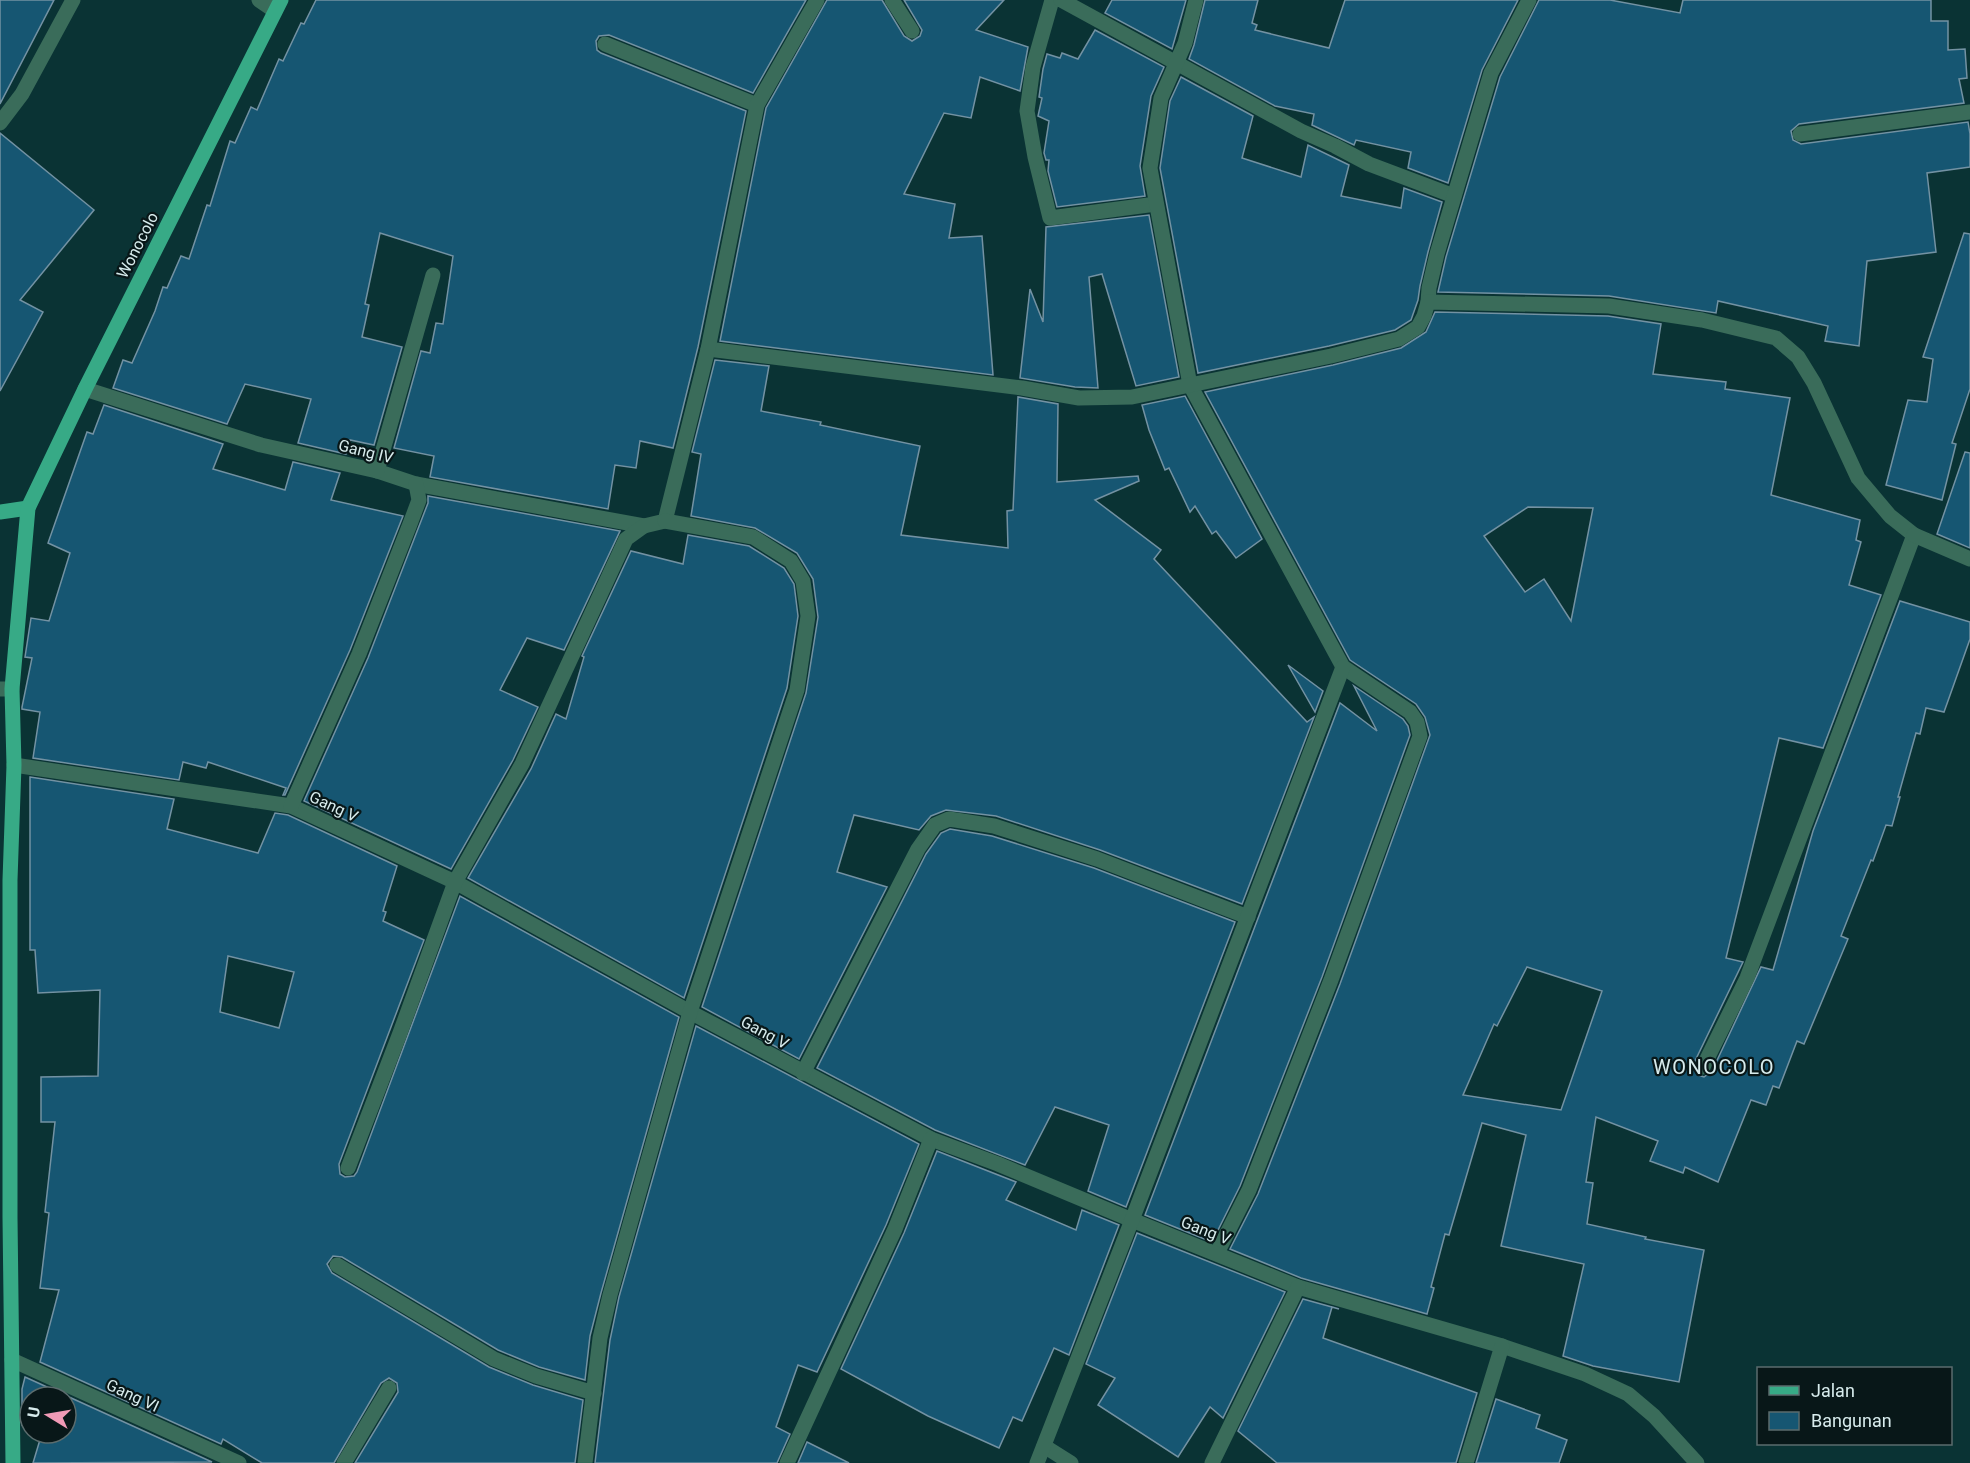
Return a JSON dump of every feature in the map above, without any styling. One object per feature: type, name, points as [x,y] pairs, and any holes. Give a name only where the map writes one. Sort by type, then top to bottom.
[{"type":"main road","name":"Wonocolo","points":[[28,507],[278,6]]},
{"type":"main road","points":[[0,512],[28,507],[6,689],[14,765],[10,880],[13,1463]]},
{"type":"street","points":[[0,123],[22,94],[73,0]]},
{"type":"street","points":[[259,0],[278,6]]},
{"type":"street","points":[[665,521],[708,349],[757,105],[817,0]]},
{"type":"street","points":[[892,0],[912,31]]},
{"type":"street","points":[[1052,0],[1033,67],[1027,111],[1035,157],[1050,218],[1156,204]]},
{"type":"street","points":[[1061,0],[1301,131],[1369,164],[1454,196]]},
{"type":"street","points":[[1196,0],[1185,43],[1161,98],[1150,168],[1190,386],[1343,667],[1410,712],[1417,722],[1420,736],[1331,980],[1250,1190],[1217,1253]]},
{"type":"street","points":[[708,349],[1099,399],[1132,397],[1190,386],[1399,339],[1418,327],[1424,316],[1434,266],[1491,73],[1529,0]]},
{"type":"street","points":[[605,44],[757,105]]},
{"type":"street","points":[[1800,134],[1970,112]]},
{"type":"street","points":[[377,471],[433,275]]},
{"type":"street","points":[[1428,302],[1609,306],[1702,320],[1776,338],[1798,357],[1814,383],[1858,478],[1890,516],[1914,535],[1970,559]]},
{"type":"street","name":"Gang IV","points":[[85,389],[261,446],[377,471],[416,484],[644,526]]},
{"type":"street","points":[[291,806],[359,654],[410,524],[419,500],[416,484]]},
{"type":"street","points":[[348,1168],[455,882],[522,764],[626,539],[644,526],[665,521],[753,537],[791,561],[803,581],[808,616],[797,690],[690,1012],[610,1295],[600,1338],[585,1463]]},
{"type":"street","points":[[1703,1067],[1747,978],[1914,535]]},
{"type":"street","points":[[1037,1463],[1343,667]]},
{"type":"street","name":"Gang V","points":[[14,765],[291,806],[455,882],[690,1012],[931,1139],[998,1164],[1298,1287],[1502,1346],[1585,1374],[1628,1394],[1654,1416],[1697,1463]]},
{"type":"street","points":[[803,1073],[918,849],[935,825],[949,819],[994,826],[1087,856],[1248,917]]},
{"type":"street","points":[[787,1463],[895,1229],[931,1139]]},
{"type":"street","points":[[337,1265],[494,1359],[536,1376],[594,1393]]},
{"type":"street","points":[[1212,1463],[1298,1287]]},
{"type":"street","points":[[1466,1463],[1502,1346]]},
{"type":"street","name":"Gang VI","points":[[12,1360],[239,1463]]},
{"type":"street","points":[[344,1463],[389,1388]]},
{"type":"street","points":[[1044,1446],[1071,1463]]},
{"type":"building","points":[[0,0],[54,0],[0,104]]},
{"type":"building","points":[[316,0],[806,0],[753,93],[609,35],[599,36],[596,41],[597,50],[601,53],[746,111],[698,347],[673,448],[640,441],[636,468],[615,465],[608,509],[430,477],[434,456],[394,448],[421,351],[430,353],[436,323],[443,324],[453,256],[380,233],[365,304],[369,305],[362,337],[402,347],[374,445],[350,440],[346,454],[298,443],[311,399],[245,384],[227,424],[113,388],[123,360],[132,363],[163,287],[167,288],[181,256],[189,259],[207,205],[210,206],[230,141],[235,143],[251,107],[257,110],[279,59],[283,61],[301,23],[304,24]]},
{"type":"building","points":[[827,0],[882,0],[904,36],[912,41],[920,36],[922,30],[904,0],[1004,0],[976,30],[1028,47],[1020,91],[980,77],[971,118],[944,113],[904,194],[955,204],[949,238],[982,236],[993,375],[720,341],[766,108]]},
{"type":"building","points":[[1112,0],[1186,0],[1172,49],[1105,13]]},
{"type":"building","points":[[1205,0],[1258,0],[1252,23],[1257,25],[1255,30],[1329,48],[1345,0],[1518,0],[1482,70],[1448,183],[1408,168],[1411,152],[1356,140],[1354,145],[1312,125],[1314,114],[1275,106],[1189,59]]},
{"type":"building","points":[[1539,0],[1610,0],[1680,13],[1683,0],[1931,0],[1931,21],[1948,21],[1948,50],[1965,49],[1967,78],[1959,79],[1964,103],[1799,124],[1791,131],[1793,140],[1801,144],[1968,122],[1970,167],[1927,173],[1936,252],[1867,261],[1859,346],[1825,341],[1828,326],[1718,301],[1716,313],[1609,296],[1438,292],[1446,257],[1500,77]]},
{"type":"building","points":[[1095,30],[1164,67],[1151,96],[1140,166],[1145,196],[1057,207],[1048,171],[1049,160],[1046,160],[1044,153],[1049,121],[1038,116],[1042,98],[1039,97],[1043,69],[1047,54],[1060,58],[1062,53],[1078,59]]},
{"type":"building","points":[[1181,77],[1253,116],[1242,158],[1301,177],[1308,145],[1349,165],[1341,196],[1401,208],[1404,188],[1442,202],[1411,320],[1395,330],[1198,373],[1160,168],[1170,101]]},
{"type":"building","points":[[0,133],[94,210],[20,300],[43,312],[0,391]]},
{"type":"building","points":[[1149,215],[1179,377],[1136,386],[1102,274],[1089,277],[1098,388],[1075,387],[1020,378],[1030,289],[1043,322],[1046,227]]},
{"type":"building","points":[[1964,233],[1970,234],[1970,389],[1952,443],[1956,444],[1942,500],[1886,485],[1908,400],[1927,402],[1933,359],[1923,357]]},
{"type":"building","points":[[1435,312],[1608,316],[1661,324],[1653,374],[1726,382],[1725,389],[1790,398],[1771,495],[1860,520],[1856,540],[1861,542],[1849,585],[1881,595],[1823,748],[1779,738],[1726,958],[1743,962],[1694,1063],[1693,1068],[1698,1075],[1704,1077],[1712,1071],[1761,967],[1773,970],[1813,831],[1900,601],[1970,622],[1970,639],[1944,712],[1926,708],[1920,734],[1916,733],[1892,826],[1886,825],[1873,861],[1871,860],[1841,936],[1848,939],[1804,1044],[1797,1041],[1779,1088],[1773,1086],[1766,1105],[1751,1100],[1718,1182],[1685,1167],[1683,1173],[1650,1161],[1658,1141],[1596,1117],[1586,1182],[1593,1183],[1587,1224],[1646,1237],[1645,1239],[1704,1250],[1679,1382],[1593,1366],[1563,1356],[1584,1264],[1501,1246],[1526,1135],[1482,1123],[1449,1235],[1445,1234],[1431,1287],[1434,1288],[1427,1314],[1301,1278],[1230,1249],[1258,1194],[1340,984],[1430,735],[1425,717],[1416,704],[1350,660],[1205,392],[1401,348],[1426,332]],"holes":[[[1528,507],[1593,508],[1571,621],[1544,579],[1525,592],[1484,536]],[[1527,967],[1602,991],[1561,1110],[1463,1095],[1494,1024],[1497,1026]]]},
{"type":"building","points":[[715,360],[769,366],[761,411],[821,422],[820,425],[920,446],[901,535],[1008,548],[1007,511],[1013,510],[1018,397],[1058,404],[1057,482],[1138,476],[1139,481],[1095,500],[1161,550],[1154,559],[1307,722],[1314,717],[1242,904],[1100,850],[996,816],[946,810],[931,816],[919,830],[854,815],[837,872],[887,887],[799,1059],[702,1007],[806,693],[818,617],[813,579],[797,553],[755,528],[691,516],[701,454],[692,452]]},
{"type":"building","points":[[1185,396],[1262,539],[1236,558],[1216,531],[1212,534],[1195,506],[1190,512],[1169,468],[1165,470],[1149,430],[1142,405]]},
{"type":"building","points":[[104,405],[223,444],[213,469],[285,490],[293,462],[340,473],[331,500],[403,516],[350,650],[285,795],[283,795],[286,788],[208,762],[206,768],[183,762],[179,780],[33,758],[40,712],[22,709],[32,658],[25,657],[31,618],[49,621],[70,553],[48,543],[87,432],[93,434]]},
{"type":"building","points":[[1965,452],[1970,453],[1970,548],[1937,534]]},
{"type":"building","points":[[428,496],[620,531],[564,650],[527,638],[500,690],[538,707],[513,760],[451,869],[304,801],[368,658],[428,503]]},
{"type":"building","points":[[688,535],[749,546],[784,568],[794,584],[798,616],[787,688],[684,998],[468,878],[531,769],[556,714],[566,719],[584,657],[582,656],[631,551],[683,564]]},
{"type":"building","points":[[1288,665],[1323,691],[1315,712]]},
{"type":"building","points":[[1354,686],[1403,719],[1410,735],[1322,977],[1240,1186],[1212,1242],[1145,1215],[1340,703],[1377,731]]},
{"type":"building","points":[[30,777],[174,799],[167,829],[258,853],[275,813],[288,815],[397,866],[383,911],[386,912],[383,921],[424,940],[339,1164],[340,1174],[345,1177],[354,1176],[357,1172],[460,896],[679,1017],[601,1293],[590,1336],[585,1380],[539,1367],[498,1350],[342,1257],[333,1256],[327,1264],[332,1273],[489,1367],[533,1385],[583,1400],[575,1463],[355,1463],[398,1392],[397,1383],[389,1378],[381,1383],[334,1463],[262,1463],[223,1439],[221,1444],[40,1362],[59,1290],[40,1288],[49,1213],[45,1212],[55,1122],[41,1122],[41,1077],[98,1076],[100,990],[38,993],[35,950],[30,950]],"holes":[[[228,956],[294,972],[279,1028],[220,1012]]]},
{"type":"building","points":[[950,829],[992,836],[1094,868],[1235,922],[1126,1207],[1088,1191],[1109,1125],[1055,1107],[1025,1165],[935,1130],[817,1068],[926,854],[941,833]]},
{"type":"building","points":[[696,1026],[919,1144],[886,1225],[817,1372],[798,1365],[776,1427],[790,1434],[777,1463],[595,1463],[610,1340],[619,1297]]},
{"type":"building","points":[[937,1151],[1016,1182],[1006,1200],[1076,1230],[1082,1210],[1119,1225],[1069,1355],[1054,1348],[1022,1421],[1013,1417],[999,1448],[928,1416],[841,1369],[904,1233]]},
{"type":"building","points":[[1137,1233],[1285,1292],[1223,1418],[1210,1407],[1178,1457],[1098,1405],[1115,1378],[1086,1364]]},
{"type":"building","points":[[1303,1299],[1332,1307],[1323,1338],[1477,1393],[1456,1463],[1277,1463],[1238,1431]]},
{"type":"building","points":[[25,1377],[43,1385],[23,1385]]},
{"type":"building","points":[[1496,1399],[1540,1415],[1536,1428],[1567,1440],[1559,1463],[1476,1463]]},
{"type":"building","points":[[78,1401],[212,1462],[33,1463],[38,1445],[78,1445]]},
{"type":"building","points":[[807,1442],[849,1463],[798,1463]]},
{"type":"district","name":"WONOCOLO","points":[[1714,1067]]}]
